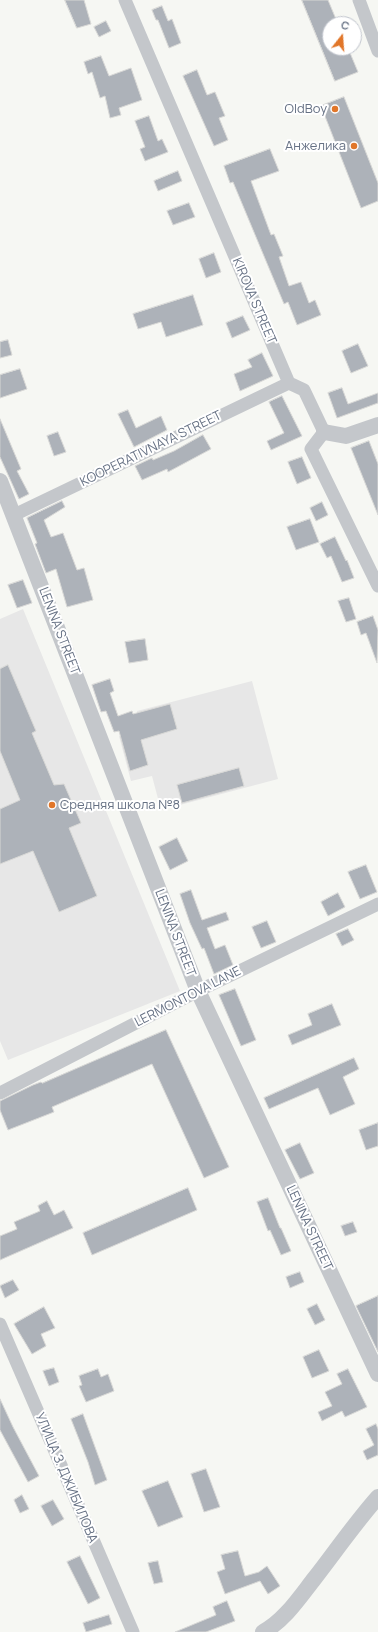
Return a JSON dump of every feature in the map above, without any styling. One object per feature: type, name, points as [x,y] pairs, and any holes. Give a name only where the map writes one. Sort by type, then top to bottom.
[{"type":"street","name":"KIROVA STREET","points":[[125,0],[289,383]]},
{"type":"street","points":[[359,0],[378,51]]},
{"type":"street","points":[[289,383],[304,390],[324,432]]},
{"type":"street","name":"KOOPERATIVNAYA STREET","points":[[14,515],[289,383]]},
{"type":"street","points":[[324,432],[346,436],[378,424]]},
{"type":"street","points":[[324,432],[311,449],[378,586]]},
{"type":"street","name":"LENINA STREET","points":[[0,481],[198,991],[378,1374]]},
{"type":"street","name":"LERMONTOVA LANE","points":[[0,1093],[198,991],[378,904]]},
{"type":"street","name":"УЛИЦА З. ДЖИБИЛОВА","points":[[0,1324],[133,1632]]},
{"type":"street","points":[[263,1632],[269,1629],[285,1614],[378,1496]]},
{"type":"shaded area","name":"Средняя школа №8","points":[[23,609],[180,991],[8,1060],[0,1041],[0,619]]},
{"type":"shaded area","points":[[252,681],[278,779],[161,810],[152,776],[131,781],[119,736],[141,730],[137,711]]},
{"type":"building","points":[[65,0],[84,0],[91,24],[77,28]]},
{"type":"building","points":[[302,0],[328,0],[335,16],[322,16],[322,49]]},
{"type":"building","points":[[162,6],[168,21],[172,19],[181,43],[169,48],[158,20],[156,20],[152,10]]},
{"type":"building","points":[[106,21],[111,31],[99,37],[94,27]]},
{"type":"building","points":[[101,56],[109,76],[131,68],[142,100],[119,108],[121,115],[110,118],[105,96],[100,98],[92,72],[88,74],[84,62]]},
{"type":"building","points":[[325,56],[351,56],[358,72],[335,81]]},
{"type":"building","points":[[197,70],[207,95],[215,92],[225,116],[219,118],[228,140],[214,146],[183,76]]},
{"type":"building","points":[[344,97],[378,183],[378,201],[361,208],[321,106]]},
{"type":"building","points":[[149,116],[158,141],[162,139],[168,152],[145,161],[140,149],[145,147],[135,121]]},
{"type":"building","points":[[270,149],[279,171],[251,181],[271,235],[274,234],[283,256],[279,257],[289,286],[301,282],[309,303],[315,300],[321,315],[297,325],[288,302],[284,304],[233,182],[230,183],[224,166]]},
{"type":"building","points":[[178,171],[182,181],[158,191],[154,181]]},
{"type":"building","points":[[189,203],[195,217],[173,225],[167,211]]},
{"type":"building","points":[[214,253],[221,272],[206,278],[199,259]]},
{"type":"building","points":[[193,295],[203,325],[166,337],[161,322],[138,329],[133,314]]},
{"type":"building","points":[[243,316],[250,330],[232,338],[226,323]]},
{"type":"building","points":[[8,340],[12,355],[0,358],[0,342]]},
{"type":"building","points":[[358,344],[368,366],[351,373],[342,351]]},
{"type":"building","points":[[262,353],[273,376],[240,391],[234,374],[252,367],[248,360]]},
{"type":"building","points":[[20,369],[27,389],[0,398],[0,375]]},
{"type":"building","points":[[342,388],[348,404],[378,393],[378,403],[337,418],[328,393]]},
{"type":"building","points":[[282,396],[302,436],[271,450],[267,441],[284,433],[269,402]]},
{"type":"building","points":[[128,410],[136,428],[161,416],[167,430],[134,447],[118,414]]},
{"type":"building","points":[[0,419],[21,469],[17,471],[29,494],[19,499],[0,457]]},
{"type":"building","points":[[58,432],[66,452],[54,456],[47,436]]},
{"type":"building","points":[[203,435],[211,449],[168,472],[167,469],[142,480],[135,466],[152,458],[153,460],[174,451]]},
{"type":"building","points":[[369,441],[378,464],[378,515],[351,448]]},
{"type":"building","points":[[302,457],[311,478],[297,484],[288,462]]},
{"type":"building","points":[[62,501],[65,507],[44,520],[51,537],[63,533],[77,570],[84,568],[93,600],[67,607],[56,569],[46,573],[35,544],[37,543],[27,518]]},
{"type":"building","points":[[322,502],[328,515],[316,521],[310,508]]},
{"type":"building","points":[[310,519],[319,542],[296,550],[287,527]]},
{"type":"building","points":[[335,537],[346,561],[347,560],[354,578],[342,582],[331,556],[327,558],[320,544]]},
{"type":"building","points":[[23,580],[32,603],[17,608],[8,585]]},
{"type":"building","points":[[349,598],[356,619],[346,622],[338,601]]},
{"type":"building","points":[[373,616],[378,630],[377,663],[366,633],[361,635],[357,622]]},
{"type":"building","points":[[145,639],[148,660],[129,663],[125,642]]},
{"type":"building","points":[[8,665],[36,731],[32,733],[54,785],[64,784],[81,823],[69,828],[97,896],[59,912],[33,851],[0,864],[0,809],[20,800],[0,751],[0,669]]},
{"type":"building","points":[[110,679],[114,691],[110,693],[118,716],[132,711],[133,714],[170,704],[177,729],[141,740],[148,765],[130,771],[119,731],[114,732],[106,711],[101,712],[92,685]]},
{"type":"building","points":[[239,768],[244,786],[182,803],[177,785]]},
{"type":"building","points":[[177,838],[188,861],[170,870],[159,847]]},
{"type":"building","points":[[366,865],[377,892],[360,899],[348,872]]},
{"type":"building","points":[[191,890],[202,920],[226,912],[229,920],[207,928],[215,949],[225,945],[233,965],[214,974],[204,948],[202,949],[190,923],[180,894]]},
{"type":"building","points":[[338,893],[345,907],[328,916],[321,902]]},
{"type":"building","points":[[267,921],[276,942],[261,948],[252,927]]},
{"type":"building","points":[[348,929],[354,940],[342,946],[336,934]]},
{"type":"building","points":[[235,989],[256,1040],[241,1046],[219,995]]},
{"type":"building","points":[[332,1004],[341,1025],[292,1045],[288,1035],[312,1025],[308,1014]]},
{"type":"building","points":[[166,1030],[229,1167],[204,1178],[152,1064],[52,1107],[54,1112],[8,1130],[0,1110],[0,1101],[33,1085],[42,1083]]},
{"type":"building","points":[[354,1058],[359,1069],[343,1077],[355,1104],[330,1115],[318,1088],[269,1109],[264,1098]]},
{"type":"building","points":[[378,1123],[378,1146],[366,1150],[359,1130]]},
{"type":"building","points":[[300,1143],[314,1173],[300,1179],[285,1150]]},
{"type":"building","points":[[188,1188],[197,1210],[92,1255],[83,1233]]},
{"type":"building","points":[[268,1198],[291,1251],[281,1255],[270,1230],[268,1231],[257,1202]]},
{"type":"building","points":[[47,1201],[54,1215],[64,1210],[73,1228],[0,1260],[0,1236],[17,1229],[14,1222],[40,1211],[38,1206]]},
{"type":"building","points":[[353,1222],[357,1232],[345,1236],[341,1226]]},
{"type":"building","points":[[300,1272],[304,1282],[290,1288],[286,1277]]},
{"type":"building","points":[[13,1280],[19,1290],[5,1298],[0,1286]]},
{"type":"building","points":[[378,1296],[378,1352],[356,1306]]},
{"type":"building","points":[[317,1304],[325,1320],[315,1325],[307,1309]]},
{"type":"building","points":[[44,1307],[55,1328],[41,1334],[46,1346],[32,1354],[14,1324]]},
{"type":"building","points":[[319,1350],[329,1371],[312,1378],[303,1357]]},
{"type":"building","points":[[54,1368],[59,1382],[49,1386],[43,1371]]},
{"type":"building","points":[[98,1369],[101,1377],[108,1374],[114,1391],[86,1402],[79,1386],[82,1385],[79,1376]]},
{"type":"building","points":[[348,1369],[367,1407],[345,1417],[342,1411],[322,1421],[318,1412],[332,1406],[325,1392],[342,1384],[337,1374]]},
{"type":"building","points":[[0,1399],[39,1476],[28,1482],[0,1430]]},
{"type":"building","points":[[83,1414],[107,1480],[95,1485],[88,1462],[71,1419]]},
{"type":"building","points":[[376,1424],[378,1429],[378,1455],[367,1460],[363,1451],[374,1445],[366,1429]]},
{"type":"building","points":[[206,1469],[220,1507],[204,1512],[191,1474]]},
{"type":"building","points":[[168,1481],[183,1517],[158,1527],[142,1491]]},
{"type":"building","points":[[22,1495],[29,1509],[20,1513],[14,1500]]},
{"type":"building","points":[[53,1500],[64,1519],[52,1526],[41,1506]]},
{"type":"building","points":[[238,1551],[245,1576],[259,1572],[267,1566],[280,1586],[268,1594],[260,1581],[225,1594],[217,1572],[225,1569],[221,1555]]},
{"type":"building","points":[[80,1556],[100,1598],[88,1604],[67,1562]]},
{"type":"building","points":[[158,1561],[163,1582],[154,1584],[148,1563]]},
{"type":"building","points":[[227,1601],[235,1621],[206,1632],[175,1632],[216,1615],[213,1607]]},
{"type":"building","points":[[109,1615],[112,1624],[86,1632],[83,1623]]},
{"type":"place","name":"OldBoy","points":[[335,109]]},
{"type":"place","name":"Анжелика","points":[[354,146]]},
{"type":"place","name":"Средняя школа №8","points":[[52,805]]}]
